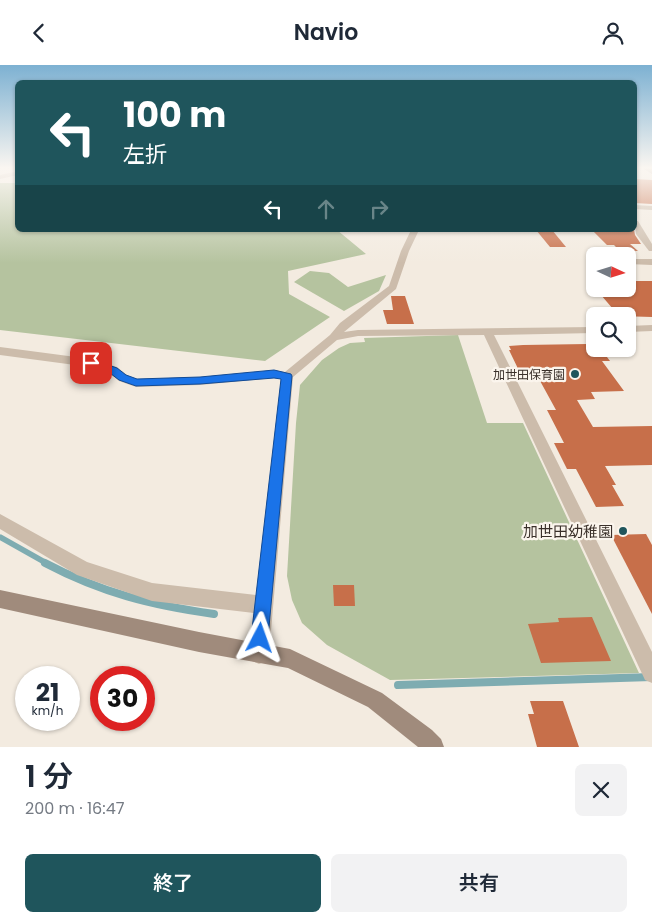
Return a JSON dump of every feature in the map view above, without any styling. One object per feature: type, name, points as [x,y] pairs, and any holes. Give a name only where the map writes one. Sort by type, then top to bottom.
[{"type":"street","points":[[637,207],[652,208]]},
{"type":"street","points":[[637,227],[652,249]]},
{"type":"street","points":[[258,654],[287,376],[334,337],[344,325],[393,287],[405,251],[414,232]]},
{"type":"street","points":[[636,262],[652,262]]},
{"type":"street","points":[[636,329],[652,328]]},
{"type":"street","points":[[334,337],[358,333],[586,330]]},
{"type":"street","points":[[488,332],[652,672]]},
{"type":"street","points":[[0,351],[91,363],[113,370],[123,378],[136,383],[200,381],[274,374],[287,376]]},
{"type":"street","points":[[0,521],[83,569],[152,592],[262,605]]},
{"type":"street","points":[[0,599],[258,654],[290,659],[375,700],[433,747]]},
{"type":"green space","points":[[0,199],[15,199],[15,232],[339,232],[366,254],[288,271],[289,294],[330,317],[265,361],[0,330]]},
{"type":"green space","points":[[310,271],[329,273],[348,287],[386,275],[379,291],[344,311],[294,282]]},
{"type":"green space","points":[[458,335],[487,423],[523,423],[639,673],[390,680],[327,645],[302,623],[292,600],[287,576],[300,385],[322,360],[350,343],[365,342],[364,338]]},
{"type":"building","points":[[637,199],[652,199],[652,204],[637,203]]},
{"type":"building","points":[[538,232],[554,232],[566,247],[550,247]]},
{"type":"building","points":[[594,232],[634,232],[641,244],[630,244],[633,247],[616,247],[614,245],[607,245]]},
{"type":"building","points":[[636,281],[652,281],[652,317],[636,317],[636,307],[611,307],[603,297],[636,297]]},
{"type":"building","points":[[391,296],[405,296],[414,324],[387,324],[383,310],[393,310]]},
{"type":"building","points":[[586,344],[586,357],[607,357],[610,361],[602,361],[624,391],[591,392],[595,399],[577,400],[593,427],[652,426],[652,465],[605,466],[616,485],[612,485],[624,506],[596,507],[576,469],[567,469],[554,443],[564,443],[547,410],[556,410],[539,379],[523,379],[509,350],[511,350],[509,346]]},
{"type":"building","points":[[646,534],[652,545],[652,614],[611,535]]},
{"type":"building","points":[[333,585],[354,585],[355,606],[334,606]]},
{"type":"building","points":[[592,617],[611,661],[541,663],[528,624],[559,622],[558,618]]},
{"type":"building","points":[[530,701],[563,701],[579,747],[537,747],[528,714],[534,714]]},
{"type":"waterway","points":[[0,537],[48,564]]},
{"type":"waterway","points":[[45,563],[107,590],[148,602],[214,614]]},
{"type":"waterway","points":[[398,685],[652,677]]},
{"type":"place","name":"加世田保育園","points":[[575,374]]},
{"type":"place","name":"加世田幼稚園","points":[[623,531]]},
{"type":"route","points":[[91,363],[113,370],[123,378],[136,383],[200,381],[274,374],[287,376],[260,638]]}]
